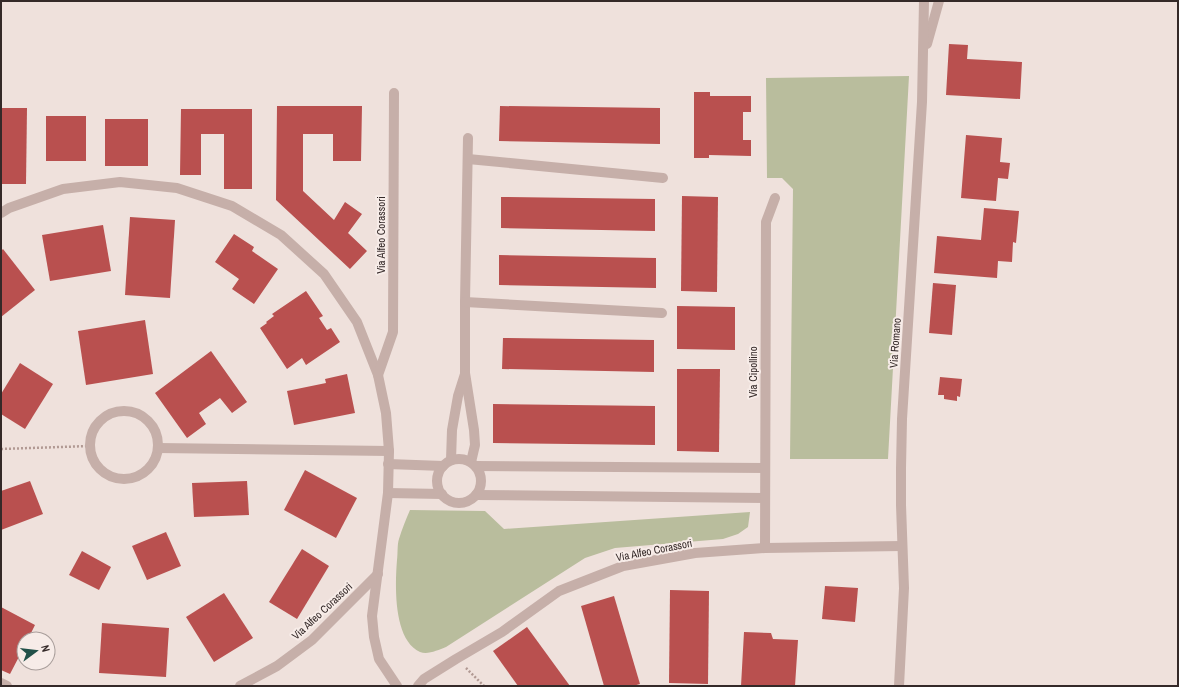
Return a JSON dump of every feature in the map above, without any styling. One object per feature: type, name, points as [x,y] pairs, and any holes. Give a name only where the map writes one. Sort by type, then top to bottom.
[{"type":"street","name":"Via Romano","points":[[899,686],[904,588],[900,468],[922,102],[924,1]]},
{"type":"street","points":[[923,60],[939,1]]},
{"type":"street","name":"Via Alfeo Corassori","points":[[378,375],[393,332],[394,93]]},
{"type":"street","points":[[468,138],[465,302],[466,372],[474,430],[475,445],[473,464],[479,472],[481,484],[476,495],[471,499],[459,503],[452,502],[442,494],[437,483],[440,471],[447,463],[457,458],[473,464],[765,468]]},
{"type":"street","points":[[468,159],[663,178]]},
{"type":"street","points":[[1,213],[8,208],[63,189],[120,182],[177,188],[232,206],[282,235],[324,274],[356,322],[378,375],[386,413],[389,451],[388,493],[372,616],[374,637],[379,659],[398,686]]},
{"type":"street","name":"Via Cipollino","points":[[765,548],[766,222],[775,198]]},
{"type":"street","points":[[465,302],[662,313]]},
{"type":"street","points":[[447,463],[458,396],[466,372]]},
{"type":"street","points":[[125,412],[135,413],[145,419],[152,427],[157,437],[158,448],[155,459],[149,468],[140,476],[129,479],[118,479],[107,475],[98,468],[92,458],[90,446],[92,435],[96,426],[104,418],[114,413],[125,412]]},
{"type":"street","points":[[158,448],[389,451]]},
{"type":"street","points":[[388,464],[447,463]]},
{"type":"street","points":[[388,493],[442,494]]},
{"type":"street","points":[[476,495],[765,498]]},
{"type":"street","name":"Via Alfeo Corassori","points":[[418,686],[424,679],[502,632],[559,591],[623,566],[695,554],[765,548],[902,546]]},
{"type":"street","name":"Via Alfeo Corassori","points":[[240,686],[277,666],[312,640],[378,574]]},
{"type":"street","points":[[1,683],[7,686]]},
{"type":"path","points":[[1,449],[90,446]]},
{"type":"path","points":[[456,659],[484,686]]},
{"type":"green space","points":[[909,76],[888,459],[790,459],[793,189],[782,178],[767,178],[766,78]]},
{"type":"green space","points":[[410,510],[485,511],[504,529],[750,512],[748,527],[738,534],[723,539],[615,548],[585,558],[446,647],[433,652],[423,653],[411,646],[405,636],[400,624],[396,597],[398,544]]},
{"type":"building","points":[[949,44],[968,45],[967,59],[1022,62],[1020,99],[946,95]]},
{"type":"building","points":[[694,92],[710,92],[710,96],[751,96],[751,112],[743,112],[743,140],[751,140],[751,156],[709,155],[709,158],[694,158]]},
{"type":"building","points":[[277,106],[362,106],[361,161],[333,161],[333,134],[303,134],[303,191],[334,220],[345,202],[362,214],[348,233],[367,251],[350,269],[276,200]]},
{"type":"building","points":[[500,106],[660,108],[660,144],[499,141]]},
{"type":"building","points":[[1,108],[27,108],[26,184],[1,184]]},
{"type":"building","points":[[181,109],[252,109],[252,189],[224,189],[224,134],[201,134],[201,175],[180,175]]},
{"type":"building","points":[[46,116],[86,116],[86,161],[46,161]]},
{"type":"building","points":[[105,119],[148,119],[148,166],[105,166]]},
{"type":"building","points":[[966,135],[1002,138],[1000,162],[1010,163],[1008,179],[998,178],[996,201],[961,198]]},
{"type":"building","points":[[682,196],[718,197],[717,292],[681,291]]},
{"type":"building","points":[[501,197],[655,199],[655,231],[501,228]]},
{"type":"building","points":[[984,208],[1019,211],[1016,243],[1013,242],[1012,262],[998,261],[997,278],[934,273],[937,236],[981,240]]},
{"type":"building","points":[[130,217],[175,220],[170,298],[125,295]]},
{"type":"building","points":[[103,225],[111,271],[50,281],[42,235]]},
{"type":"building","points":[[234,234],[254,247],[252,251],[278,269],[254,304],[232,289],[239,279],[215,262]]},
{"type":"building","points":[[3,249],[35,290],[1,317],[1,251]]},
{"type":"building","points":[[499,255],[656,258],[656,288],[499,285]]},
{"type":"building","points":[[933,283],[956,285],[952,335],[929,333]]},
{"type":"building","points":[[306,291],[323,316],[319,318],[327,330],[331,328],[340,342],[306,365],[302,358],[287,369],[260,328],[274,316],[272,314]]},
{"type":"building","points":[[677,306],[735,307],[735,350],[677,349]]},
{"type":"building","points":[[145,320],[153,374],[86,385],[78,331]]},
{"type":"building","points":[[503,338],[654,340],[654,372],[502,369]]},
{"type":"building","points":[[211,351],[247,402],[232,413],[220,398],[199,413],[206,424],[187,438],[155,393]]},
{"type":"building","points":[[20,363],[53,384],[25,429],[1,414],[1,394]]},
{"type":"building","points":[[677,369],[720,369],[719,452],[677,451]]},
{"type":"building","points":[[347,374],[355,413],[294,425],[287,391],[326,383],[325,379]]},
{"type":"building","points":[[940,377],[962,379],[960,397],[957,396],[957,401],[944,399],[944,395],[938,395]]},
{"type":"building","points":[[493,404],[655,406],[655,445],[493,443]]},
{"type":"building","points":[[305,470],[357,498],[336,538],[284,510]]},
{"type":"building","points":[[30,481],[43,514],[1,530],[1,491]]},
{"type":"building","points":[[247,481],[249,515],[194,517],[192,483]]},
{"type":"building","points":[[166,532],[181,566],[147,580],[132,546]]},
{"type":"building","points":[[302,549],[329,566],[297,619],[269,602]]},
{"type":"building","points":[[82,551],[111,567],[99,590],[69,575]]},
{"type":"building","points":[[825,586],[858,588],[855,622],[822,619]]},
{"type":"building","points":[[670,590],[709,591],[708,684],[669,683]]},
{"type":"building","points":[[224,593],[253,638],[214,662],[186,617]]},
{"type":"building","points":[[614,596],[640,684],[633,686],[604,686],[581,606]]},
{"type":"building","points":[[1,607],[35,625],[32,631],[16,631],[16,662],[10,674],[1,670]]},
{"type":"building","points":[[102,623],[169,628],[166,677],[99,673]]},
{"type":"building","points":[[527,627],[570,686],[518,686],[493,651]]},
{"type":"building","points":[[744,632],[771,633],[773,639],[798,640],[795,686],[741,686]]}]
